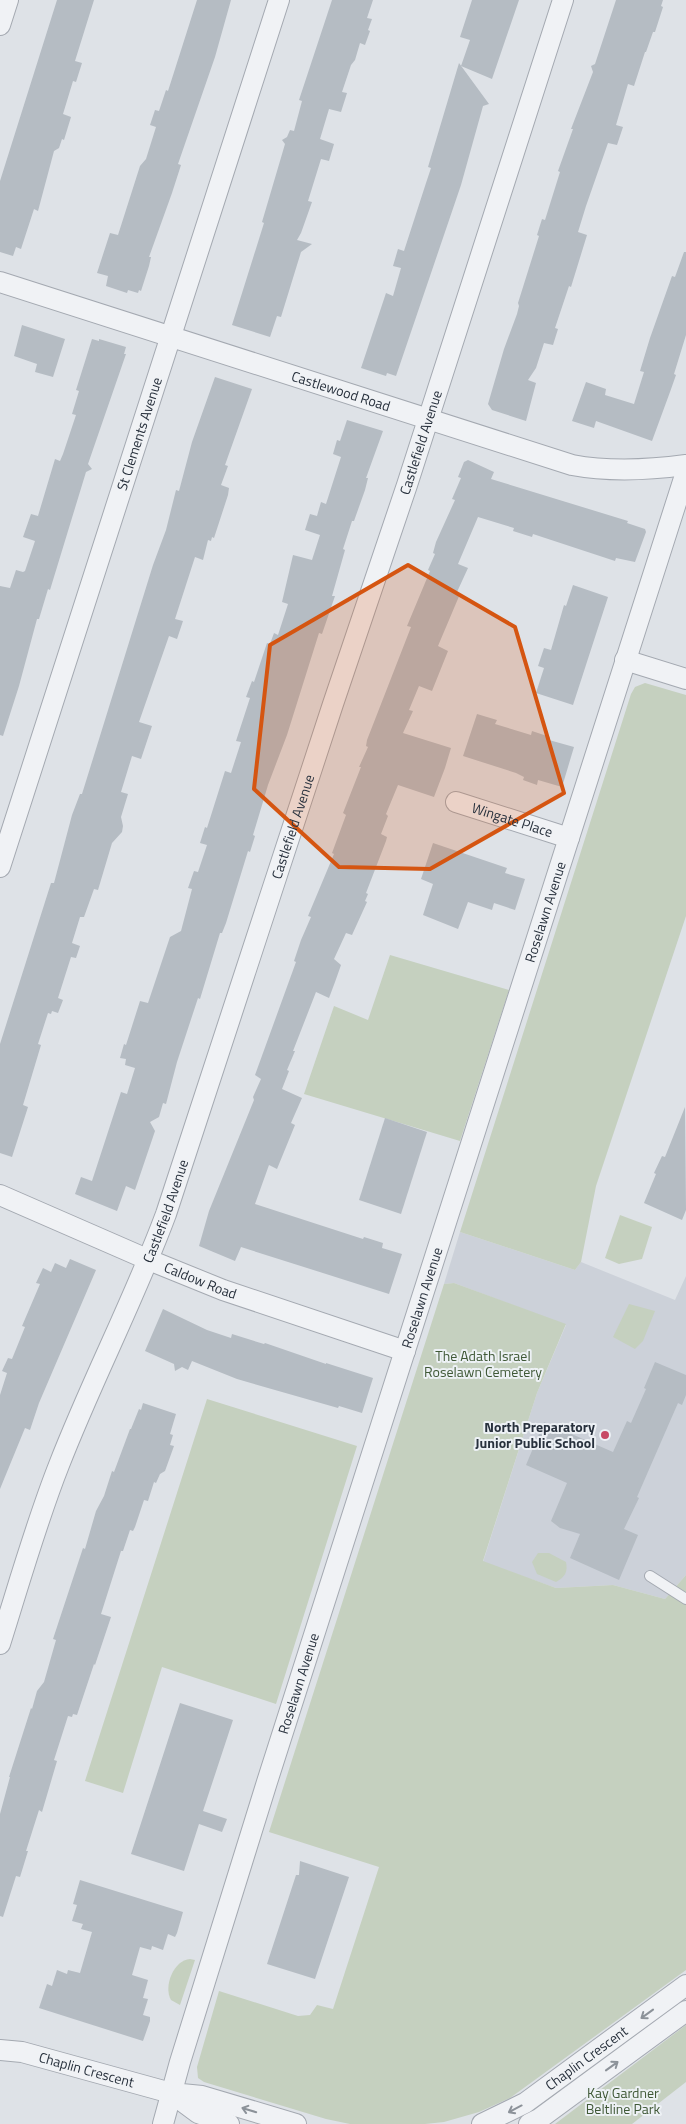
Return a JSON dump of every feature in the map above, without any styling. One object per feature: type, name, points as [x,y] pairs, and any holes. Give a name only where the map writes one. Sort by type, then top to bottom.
[{"type":"street","points":[[0,25],[8,0]]},
{"type":"street","name":"St Clements Avenue","points":[[0,867],[279,0]]},
{"type":"street","name":"Castlefield Avenue","points":[[0,1644],[40,1517],[60,1464],[149,1260],[166,1214],[428,418],[563,0]]},
{"type":"street","name":"Castlewood Road","points":[[0,282],[572,464],[598,470],[662,469],[686,466]]},
{"type":"street","name":"Roselawn Avenue","points":[[163,2124],[267,1782],[686,472]]},
{"type":"street","points":[[625,660],[686,679]]},
{"type":"street","name":"Wingate Place","points":[[456,802],[569,838]]},
{"type":"street","name":"Caldow Road","points":[[0,1195],[149,1260],[233,1293],[405,1350]]},
{"type":"street","name":"Chaplin Crescent","points":[[482,2124],[525,2103],[686,1985]]},
{"type":"street","name":"Chaplin Crescent","points":[[529,2124],[539,2119],[686,2011]]},
{"type":"street","name":"Chaplin Crescent","points":[[0,2050],[22,2052],[171,2093],[202,2096],[296,2124]]},
{"type":"street","name":"Chaplin Crescent","points":[[171,2093],[198,2113],[229,2124]]},
{"type":"lane","points":[[650,1576],[686,1599]]},
{"type":"highlighted area","points":[[408,565],[515,627],[564,793],[430,869],[339,867],[254,789],[270,645]]},
{"type":"shaded area","name":"North Preparatory Junior Public School","points":[[460,1232],[575,1270],[581,1262],[675,1300],[686,1276],[686,1575],[665,1599],[613,1585],[556,1588],[483,1562],[537,1393],[566,1325],[454,1283],[444,1284]]},
{"type":"green space","points":[[645,683],[686,695],[686,916],[596,1186],[581,1262],[575,1270],[460,1232],[631,694],[635,687]]},
{"type":"green space","points":[[390,955],[509,990],[460,1141],[304,1094],[334,1006],[368,1020]]},
{"type":"green space","points":[[620,1215],[652,1227],[642,1259],[619,1264],[605,1258]]},
{"type":"green space","name":"The Adath Israel Roselawn Cemetery","points":[[454,1283],[566,1324],[537,1393],[483,1561],[556,1588],[613,1585],[665,1599],[686,1575],[686,1970],[510,2098],[479,2112],[444,2122],[425,2124],[350,2124],[326,2119],[204,2082],[198,2078],[197,2067],[219,1991],[298,2016],[310,2015],[317,2005],[333,2009],[379,1867],[269,1832],[444,1284]]},
{"type":"green space","points":[[629,1304],[655,1311],[643,1341],[635,1349],[613,1337]]},
{"type":"green space","points":[[207,1399],[357,1446],[276,1704],[162,1667],[123,1793],[85,1781]]},
{"type":"green space","points":[[538,1553],[549,1553],[566,1562],[567,1569],[562,1578],[556,1582],[537,1574],[532,1562]]},
{"type":"green space","points":[[184,1960],[195,1960],[180,2005],[171,2000],[168,1988],[169,1981],[179,1964]]},
{"type":"green space","name":"Kay Gardner Beltline Park","points":[[686,2025],[686,2082],[632,2124],[555,2124]]},
{"type":"building","points":[[57,0],[94,0],[75,61],[82,63],[76,82],[73,81],[63,114],[71,117],[64,140],[62,139],[59,148],[54,151],[38,211],[34,209],[21,249],[16,247],[13,256],[0,252],[0,181]]},
{"type":"building","points":[[197,0],[231,0],[215,57],[178,164],[181,165],[149,257],[151,257],[149,266],[141,291],[139,290],[138,293],[128,290],[127,293],[106,286],[108,276],[97,273],[110,233],[118,235],[140,166],[146,159],[156,127],[150,125],[155,110],[159,111],[166,90],[168,91]]},
{"type":"building","points":[[332,0],[373,0],[367,18],[372,19],[368,30],[370,31],[365,45],[360,43],[355,60],[351,65],[342,92],[347,93],[341,112],[329,109],[320,139],[334,144],[329,161],[321,159],[308,201],[312,202],[297,240],[312,244],[301,252],[281,317],[277,316],[270,337],[232,325],[264,223],[262,222],[285,144],[282,140],[287,137],[290,130],[294,131],[302,101],[299,100]]},
{"type":"building","points":[[472,0],[519,0],[492,79],[461,66],[470,40],[460,37]]},
{"type":"building","points":[[616,0],[663,0],[661,6],[663,7],[634,86],[628,84],[616,125],[623,127],[617,145],[608,143],[586,206],[578,232],[587,235],[571,287],[569,286],[555,328],[558,329],[553,345],[544,343],[536,368],[528,380],[536,383],[526,421],[492,410],[488,404],[504,349],[517,314],[518,303],[539,236],[537,235],[542,219],[545,220],[560,172],[558,171],[573,129],[571,129],[593,72],[591,66],[595,64]]},
{"type":"building","points":[[459,63],[489,104],[483,106],[461,185],[396,376],[387,373],[386,376],[361,368],[386,293],[393,296],[401,268],[393,266],[398,249],[404,251],[431,168],[428,167]]},
{"type":"building","points":[[684,252],[686,252],[686,335],[674,374],[676,375],[652,441],[596,421],[594,428],[572,421],[586,382],[606,389],[605,395],[634,404],[644,372],[640,371],[650,338],[672,276],[675,277]]},
{"type":"building","points":[[22,325],[65,339],[53,377],[35,372],[37,364],[14,356]]},
{"type":"building","points":[[92,339],[99,341],[99,339],[126,347],[124,354],[126,354],[88,464],[92,469],[86,472],[50,590],[48,589],[39,619],[37,619],[3,736],[0,735],[0,586],[10,588],[16,570],[25,571],[35,541],[23,537],[31,514],[38,516],[55,459],[60,461],[63,454],[76,415],[72,414],[79,391],[76,390]]},
{"type":"building","points":[[215,377],[252,389],[225,465],[228,466],[221,485],[229,488],[228,495],[214,538],[212,537],[211,541],[208,540],[203,560],[195,557],[175,619],[183,621],[177,639],[169,636],[139,722],[152,726],[141,759],[132,756],[121,792],[128,794],[121,817],[122,832],[112,843],[98,890],[94,889],[84,917],[80,917],[72,943],[80,946],[76,958],[71,957],[58,998],[63,1000],[58,1013],[52,1011],[51,1014],[48,1013],[38,1044],[41,1045],[23,1105],[28,1107],[12,1157],[0,1153],[0,1044],[51,883],[54,883],[72,815],[80,794],[82,794],[153,565],[166,530],[176,490],[179,491],[192,442]]},
{"type":"building","points":[[347,420],[383,431],[366,478],[368,478],[365,490],[343,549],[345,550],[332,596],[335,596],[322,634],[319,633],[287,735],[268,785],[253,835],[255,836],[250,852],[248,851],[226,923],[222,933],[220,933],[200,999],[198,998],[177,1062],[166,1104],[163,1103],[159,1117],[150,1122],[155,1131],[135,1190],[126,1186],[117,1211],[75,1194],[81,1177],[92,1181],[121,1092],[127,1094],[135,1068],[125,1065],[126,1059],[120,1058],[124,1044],[126,1045],[140,1001],[148,1003],[170,937],[181,931],[192,889],[188,888],[194,871],[198,872],[207,845],[200,843],[205,827],[207,828],[225,771],[231,773],[241,742],[236,741],[250,698],[246,697],[252,681],[254,682],[267,643],[270,644],[274,633],[278,635],[288,604],[282,602],[293,555],[312,560],[320,535],[305,530],[310,514],[317,516],[321,502],[326,504],[341,457],[333,454],[337,440],[340,441]]},
{"type":"building","points":[[468,460],[494,472],[491,479],[628,521],[627,523],[645,529],[646,532],[635,562],[616,558],[615,561],[533,534],[532,537],[513,531],[514,528],[478,517],[458,564],[468,568],[457,592],[460,594],[438,646],[448,651],[432,691],[419,686],[409,710],[413,711],[403,733],[451,748],[445,768],[434,797],[398,785],[386,814],[388,816],[381,834],[387,837],[366,893],[368,894],[365,901],[367,902],[352,935],[346,933],[334,959],[341,965],[329,998],[316,992],[293,1051],[295,1051],[282,1089],[302,1098],[291,1123],[295,1125],[277,1169],[269,1165],[255,1204],[363,1239],[364,1237],[383,1243],[382,1248],[402,1254],[389,1294],[241,1247],[235,1261],[199,1246],[209,1211],[261,1079],[255,1075],[296,962],[294,961],[301,940],[311,917],[308,916],[334,854],[332,853],[346,815],[343,813],[368,747],[366,746],[367,740],[411,627],[407,626],[430,571],[428,570],[435,554],[433,553],[436,542],[455,500],[452,499],[461,478],[458,477],[464,462]]},
{"type":"building","points":[[573,585],[608,597],[573,705],[536,693],[544,668],[538,666],[544,648],[551,650],[564,605],[566,606]]},
{"type":"building","points":[[477,714],[497,720],[495,724],[531,735],[532,731],[550,737],[549,740],[574,747],[562,787],[538,780],[537,785],[523,780],[524,777],[516,773],[463,756]]},
{"type":"building","points":[[433,843],[507,868],[505,873],[525,879],[515,910],[494,903],[492,910],[468,902],[458,929],[423,915],[433,884],[421,879]]},
{"type":"building","points":[[685,1107],[686,1210],[682,1220],[644,1203],[656,1174],[654,1173],[662,1156],[665,1157]]},
{"type":"building","points":[[385,1118],[427,1132],[401,1214],[359,1200]]},
{"type":"building","points":[[70,1259],[96,1270],[39,1403],[30,1430],[25,1428],[0,1489],[0,1395],[7,1373],[2,1371],[8,1358],[12,1359],[25,1327],[22,1326],[40,1284],[36,1283],[43,1268],[51,1272],[55,1263],[66,1268]]},
{"type":"building","points":[[163,1309],[207,1330],[231,1338],[232,1334],[265,1343],[373,1378],[362,1413],[237,1379],[192,1361],[188,1370],[182,1367],[175,1371],[174,1364],[145,1351]]},
{"type":"building","points":[[655,1362],[686,1375],[686,1395],[682,1405],[678,1403],[637,1497],[639,1498],[624,1529],[638,1535],[619,1580],[570,1558],[580,1534],[560,1528],[551,1521],[567,1483],[526,1465],[544,1422],[613,1452],[627,1421],[631,1423],[646,1389],[644,1388]]},
{"type":"building","points":[[143,1403],[176,1414],[170,1434],[173,1435],[170,1445],[174,1446],[165,1471],[160,1474],[156,1483],[154,1482],[148,1501],[144,1500],[135,1527],[133,1531],[130,1530],[123,1551],[121,1551],[101,1614],[111,1617],[77,1715],[68,1716],[54,1760],[57,1761],[42,1812],[39,1810],[20,1877],[16,1876],[3,1917],[0,1916],[0,1814],[9,1777],[37,1691],[44,1682],[56,1640],[53,1639],[83,1548],[85,1549],[96,1511],[104,1496],[112,1471],[114,1472],[130,1429]]},
{"type":"building","points":[[180,1703],[233,1720],[203,1811],[227,1819],[222,1832],[199,1824],[184,1871],[131,1854]]},
{"type":"building","points":[[300,1861],[349,1877],[315,1979],[267,1964],[296,1875],[299,1875]]},
{"type":"building","points":[[80,1880],[183,1912],[175,1937],[168,1934],[163,1950],[152,1946],[151,1950],[140,1947],[132,1975],[148,1980],[143,1998],[148,1999],[143,2015],[150,2017],[150,2021],[143,2041],[39,2008],[47,1984],[52,1986],[57,1970],[67,1974],[68,1970],[80,1973],[92,1932],[81,1929],[83,1924],[72,1921],[77,1905],[73,1904]]},
{"type":"place","name":"North Preparatory Junior Public School","points":[[605,1435]]}]
